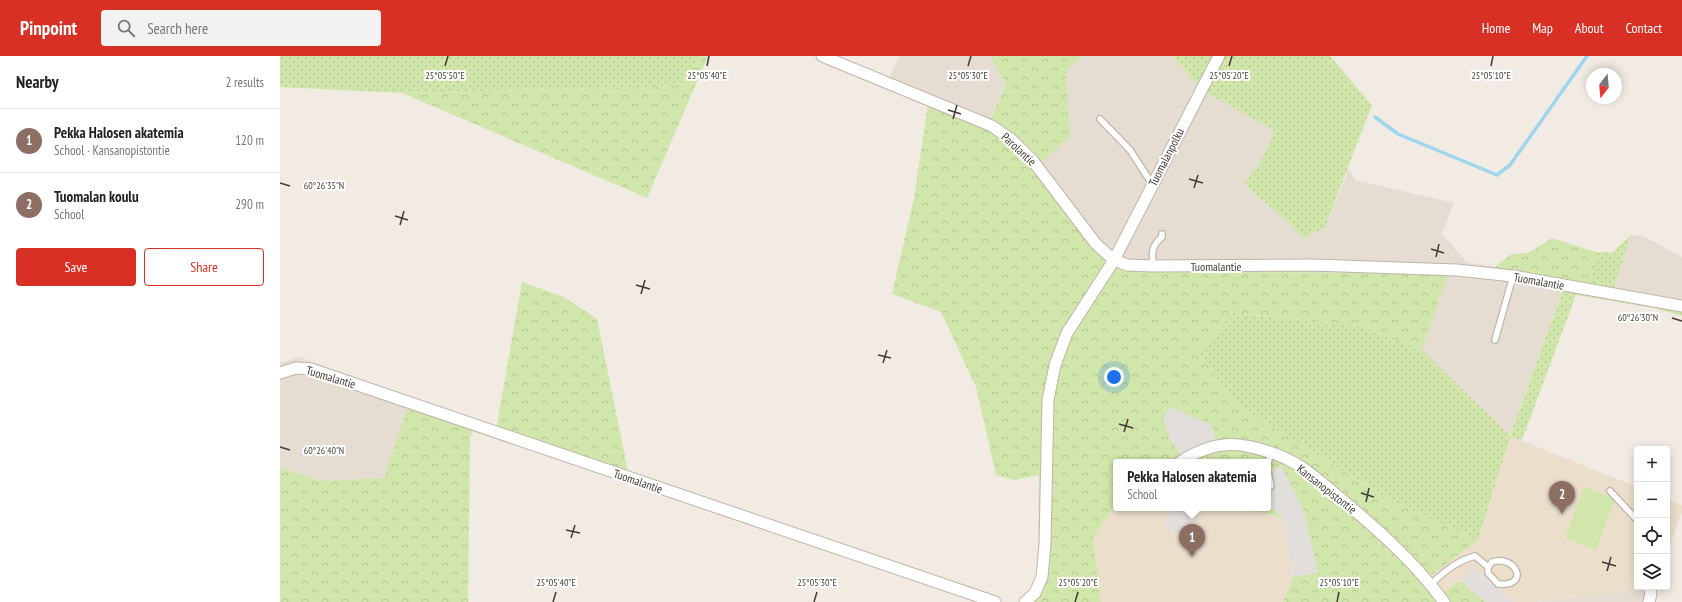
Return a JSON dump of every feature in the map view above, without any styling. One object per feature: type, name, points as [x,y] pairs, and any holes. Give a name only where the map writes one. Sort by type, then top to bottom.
[{"type":"street","name":"Parolantie","points":[[822,56],[992,126],[1012,140],[1033,161],[1096,244],[1114,260]]},
{"type":"street","name":"Tuomalanpolku","points":[[1114,260],[1219,56]]},
{"type":"street","name":"Tuomalantie","points":[[1114,260],[1127,265],[1153,266],[1313,266],[1457,270],[1513,276],[1682,306]]},
{"type":"street","points":[[1025,602],[1035,593],[1042,577],[1045,544],[1048,400],[1055,365],[1066,333],[1114,260]]},
{"type":"street","name":"Tuomalantie","points":[[280,373],[296,368],[311,369],[995,602]]},
{"type":"street","name":"Kansanopistontie","points":[[1186,459],[1201,451],[1221,445],[1246,446],[1270,458],[1300,466],[1356,511],[1409,559],[1431,584],[1444,602]]},
{"type":"street","points":[[1649,602],[1651,594],[1650,590]]},
{"type":"lane","points":[[1100,119],[1130,150],[1152,184]]},
{"type":"lane","points":[[1153,266],[1152,249],[1155,243],[1162,237],[1162,234]]},
{"type":"lane","points":[[1494,340],[1513,276]]},
{"type":"lane","points":[[1610,491],[1635,518]]},
{"type":"lane","points":[[1431,584],[1460,560],[1475,556],[1488,567],[1488,573],[1498,584],[1509,585],[1514,583],[1517,572],[1514,566],[1505,560],[1492,562],[1488,567]]},
{"type":"shaded area","points":[[899,56],[990,56],[1006,84],[986,129],[886,86]]},
{"type":"shaded area","points":[[1082,56],[1172,56],[1203,91],[1276,131],[1259,164],[1244,184],[1290,224],[1304,239],[1325,227],[1349,169],[1355,180],[1454,203],[1442,234],[1467,262],[1566,281],[1510,436],[1422,350],[1448,274],[1127,271],[1105,262],[1034,169],[1070,137],[1066,71]]},
{"type":"shaded area","points":[[1631,235],[1643,236],[1682,257],[1682,306],[1612,293]]},
{"type":"shaded area","points":[[300,357],[410,400],[385,478],[321,481],[280,468],[280,363]]},
{"type":"shaded area","points":[[1169,407],[1212,425],[1219,451],[1197,456],[1192,459],[1184,459],[1170,439],[1163,420]]},
{"type":"shaded area","points":[[1510,436],[1634,486],[1634,590],[1637,590],[1535,602],[1515,602],[1472,567],[1460,581],[1442,593],[1429,577],[1478,540]]},
{"type":"shaded area","points":[[1281,466],[1304,512],[1318,573],[1293,577],[1283,519],[1271,507],[1271,472]]},
{"type":"shaded area","points":[[1670,500],[1682,505],[1682,512],[1670,545]]},
{"type":"shaded area","points":[[1113,509],[1113,511],[1260,511],[1283,519],[1293,577],[1283,602],[1101,602],[1093,537]]},
{"type":"shaded area","points":[[1170,511],[1197,511],[1187,537],[1164,527]]},
{"type":"shaded area","points":[[1471,567],[1515,602],[1486,602],[1460,581]]},
{"type":"shaded area","points":[[1637,590],[1653,590],[1650,602],[1535,602]]},
{"type":"green space","points":[[280,56],[700,56],[680,86],[402,93],[280,87]]},
{"type":"green space","points":[[700,56],[708,56],[647,198],[402,93],[680,86]]},
{"type":"green space","points":[[990,56],[1082,56],[1066,71],[1070,137],[1034,169],[1105,262],[1127,271],[1448,274],[1422,350],[1359,326],[1234,313],[1198,352],[1237,405],[1392,501],[1478,540],[1429,577],[1442,593],[1460,581],[1486,602],[1283,602],[1293,577],[1318,573],[1304,512],[1281,466],[1271,472],[1271,459],[1113,459],[1113,509],[1093,537],[1101,602],[1026,602],[1038,577],[1039,475],[1014,480],[996,475],[976,387],[941,312],[892,294],[914,198],[928,104],[986,129],[1006,84]]},
{"type":"green space","points":[[1172,56],[1330,56],[1372,105],[1325,227],[1304,239],[1290,224],[1244,184],[1259,164],[1275,131],[1203,91]]},
{"type":"green space","points":[[1631,235],[1612,293],[1682,306],[1682,316],[1654,308],[1576,295],[1522,440],[1510,437],[1478,540],[1392,501],[1237,405],[1198,352],[1234,313],[1359,326],[1422,350],[1510,436],[1563,290],[1590,285],[1596,252],[1613,252]]},
{"type":"green space","points":[[1552,238],[1596,252],[1590,285],[1494,268],[1510,255],[1530,252]]},
{"type":"green space","points":[[522,282],[564,297],[597,319],[629,476],[496,430]]},
{"type":"green space","points":[[410,400],[474,423],[470,441],[468,602],[280,602],[280,468],[321,481],[384,478]]},
{"type":"green space","points":[[1584,487],[1615,499],[1596,550],[1565,538]]},
{"type":"green space","points":[[1271,507],[1283,519],[1260,511],[1271,511]]},
{"type":"waterway","points":[[1375,117],[1398,134],[1497,175],[1510,165],[1587,56]]},
{"type":"place","name":"Tuomalan koulu","points":[[1562,514]]},
{"type":"place","name":"Pekka Halosen akatemia","points":[[1192,557]]}]
